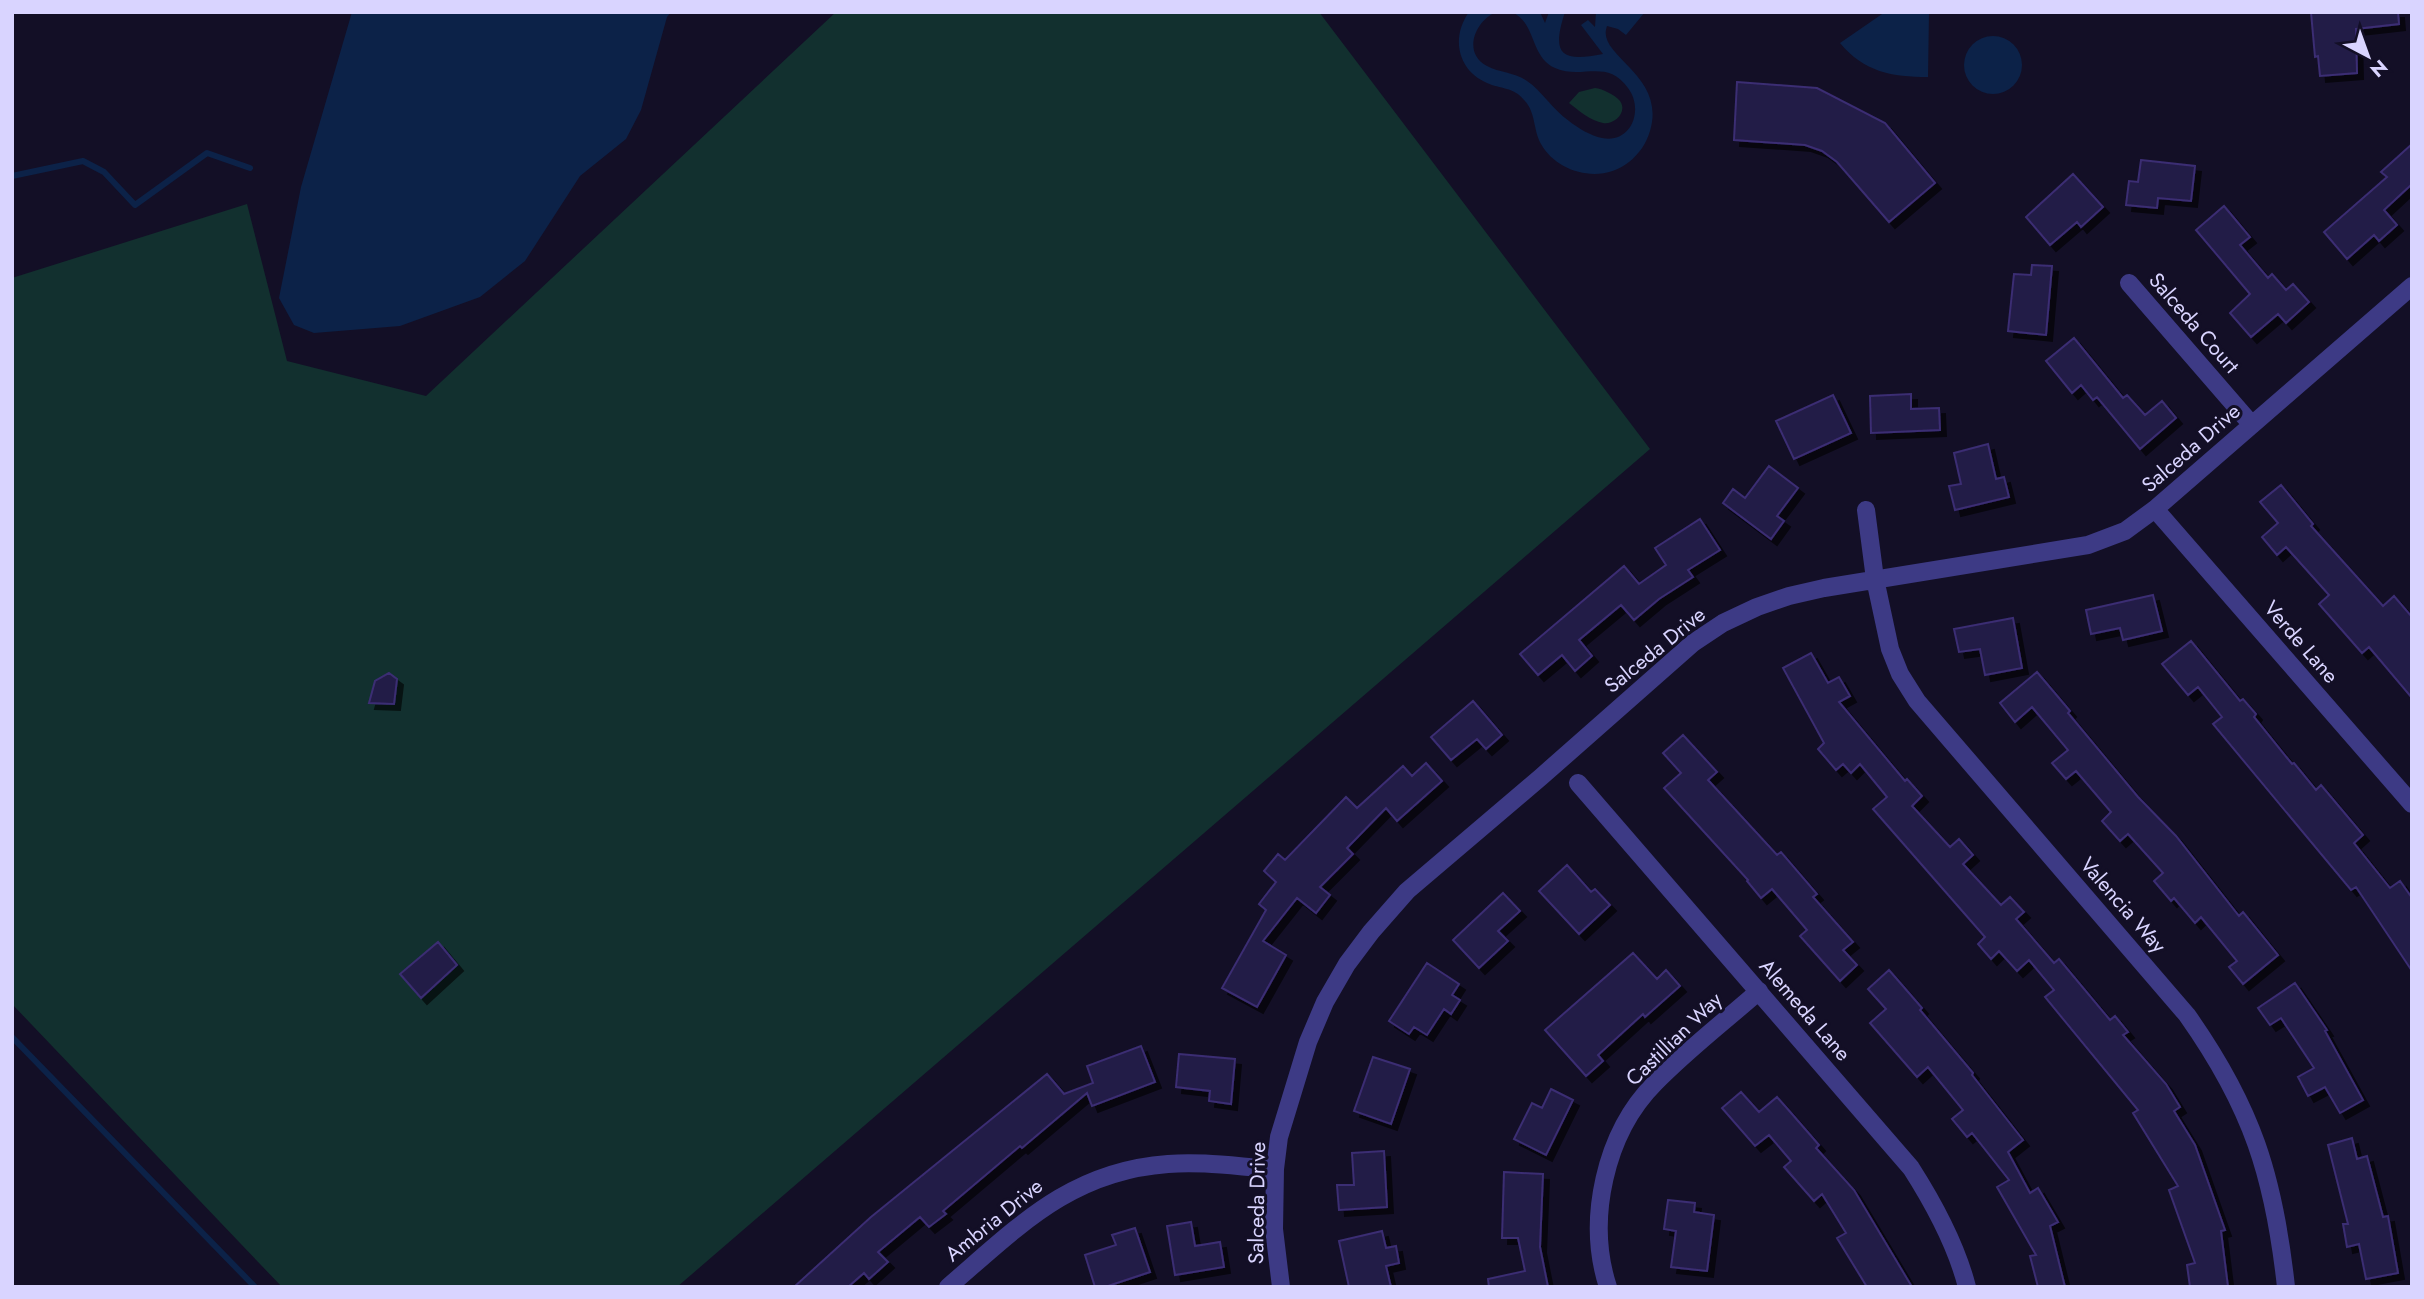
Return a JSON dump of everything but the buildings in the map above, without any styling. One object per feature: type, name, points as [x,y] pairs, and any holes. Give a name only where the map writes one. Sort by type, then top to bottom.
[{"type":"street","name":"Salceda Court","points":[[2129,283],[2252,425]]},
{"type":"street","name":"Salceda Drive","points":[[1281,1287],[1275,1228],[1275,1169],[1279,1137],[1290,1097],[1308,1042],[1325,1002],[1347,964],[1407,891],[1693,643],[1723,622],[1789,596],[1875,579],[2088,545],[2125,531],[2155,509],[2412,286]]},
{"type":"street","name":"Verde Lane","points":[[2155,509],[2412,804]]},
{"type":"street","name":"Valencia Way","points":[[1866,510],[1875,579],[1890,649],[1900,674],[1917,701],[2187,1015],[2214,1054],[2241,1102],[2269,1180],[2280,1234],[2286,1287]]},
{"type":"street","name":"Alemeda Lane","points":[[1578,783],[1911,1168],[1931,1199],[1950,1239],[1967,1287]]},
{"type":"street","name":"Castillian Way","points":[[1608,1287],[1600,1248],[1599,1214],[1605,1175],[1618,1140],[1632,1113],[1654,1084],[1759,991]]},
{"type":"street","name":"Ambria Drive","points":[[948,1287],[1037,1210],[1100,1177],[1137,1167],[1171,1164],[1275,1169]]},
{"type":"green space","points":[[836,12],[1319,12],[1650,449],[677,1287],[282,1287],[12,1004],[12,278],[247,204],[287,361],[426,396]]},
{"type":"green space","points":[[1595,88],[1620,101],[1621,113],[1615,120],[1598,122],[1569,103],[1579,92]]},
{"type":"water","points":[[352,12],[671,12],[667,17],[641,110],[626,139],[580,176],[525,261],[480,297],[400,326],[314,333],[294,325],[279,298],[301,187]]},
{"type":"water","points":[[1469,12],[1496,12],[1482,22],[1474,38],[1473,46],[1479,60],[1487,66],[1527,81],[1580,129],[1598,137],[1612,138],[1621,136],[1628,130],[1635,115],[1633,96],[1628,88],[1612,74],[1565,71],[1547,63],[1525,23],[1511,12],[1540,12],[1545,23],[1549,12],[1565,12],[1559,38],[1560,46],[1569,56],[1577,57],[1603,54],[1581,25],[1588,20],[1595,27],[1596,12],[1645,12],[1626,35],[1607,26],[1606,37],[1649,95],[1653,111],[1650,131],[1639,152],[1618,169],[1606,173],[1581,172],[1558,163],[1541,144],[1531,110],[1520,96],[1477,77],[1463,61],[1460,32]]},
{"type":"water","points":[[1885,12],[1929,12],[1928,77],[1902,76],[1869,67],[1840,43]]},
{"type":"water","points":[[1987,36],[1999,36],[2014,44],[2022,59],[2022,71],[2014,86],[1999,94],[1987,94],[1972,86],[1964,71],[1964,59],[1972,44]]},
{"type":"waterway","points":[[12,176],[83,161],[104,172],[135,205],[207,153],[250,168]]},
{"type":"waterway","points":[[12,1037],[255,1287]]}]
